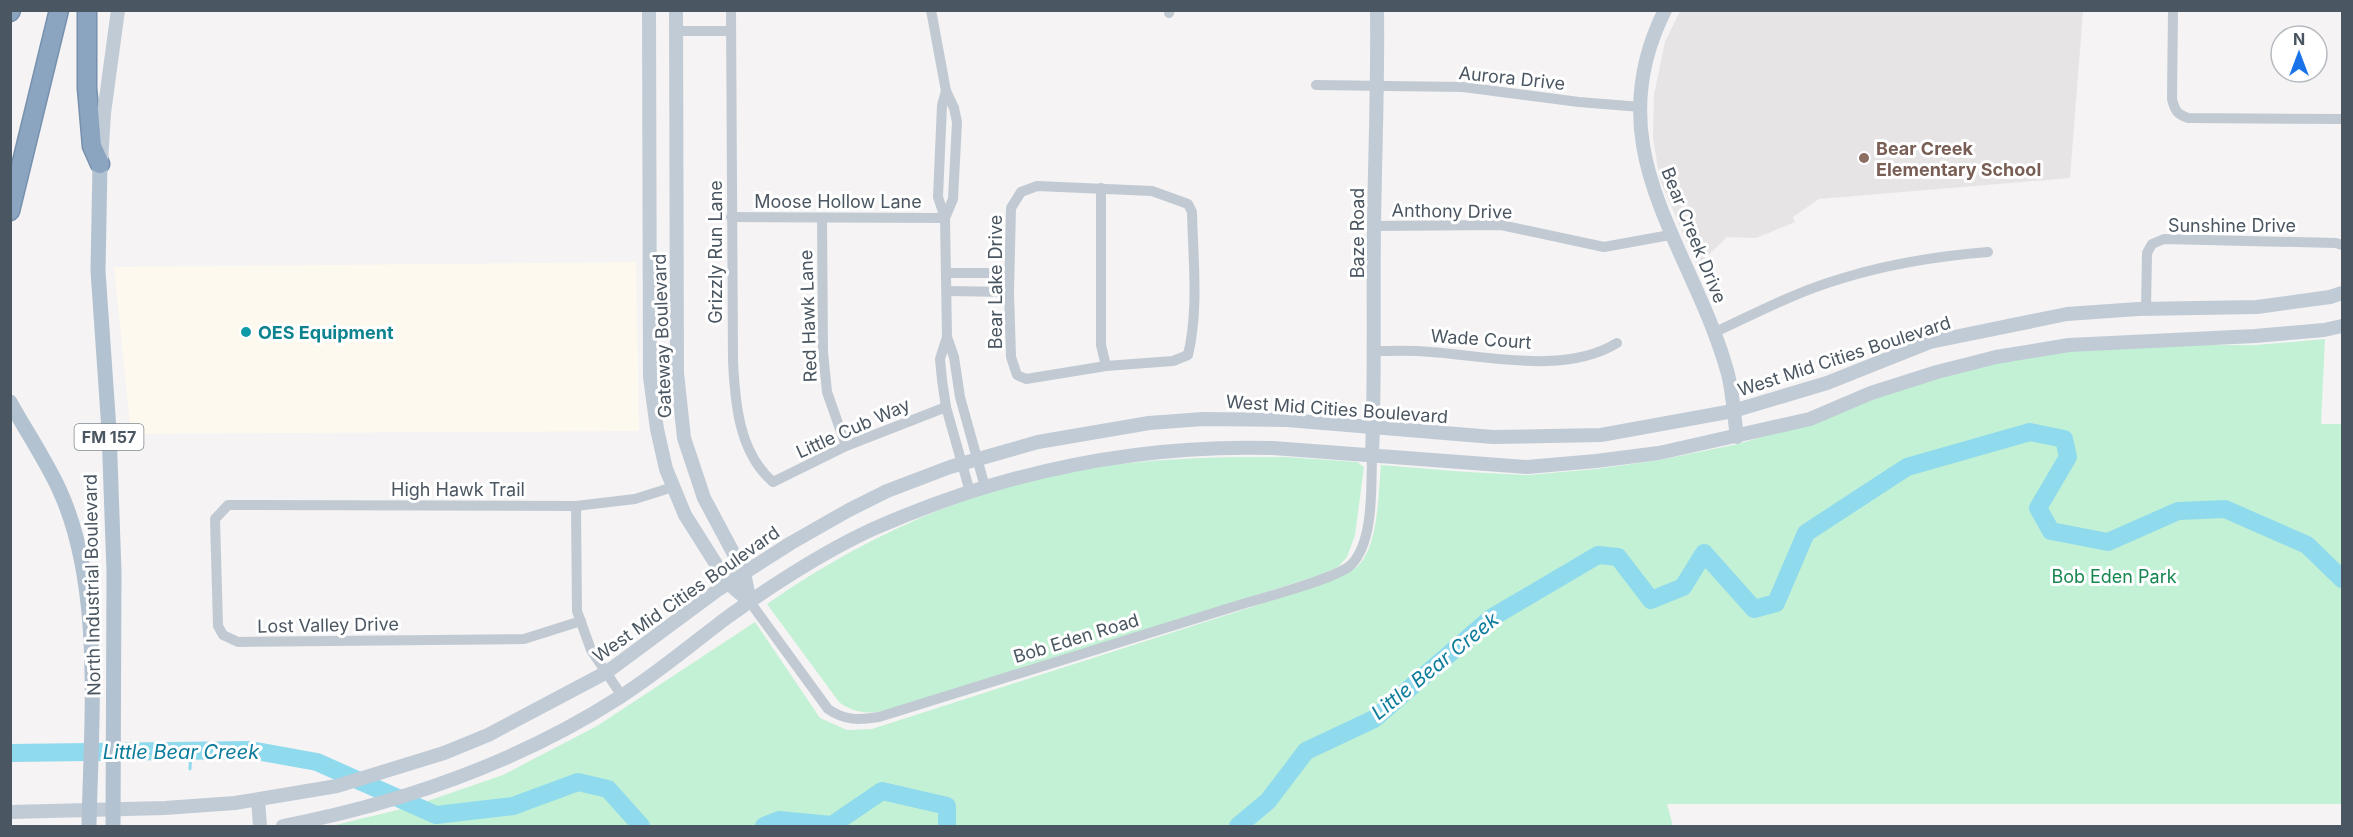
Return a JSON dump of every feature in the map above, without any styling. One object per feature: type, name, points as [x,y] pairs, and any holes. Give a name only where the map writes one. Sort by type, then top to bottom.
[{"type":"highway","points":[[10,211],[58,10]]},
{"type":"highway","name":"FM 157","points":[[87,10],[87,88],[92,146],[100,164]]},
{"type":"main road","points":[[100,164],[118,10]]},
{"type":"main road","name":"Gateway Boulevard","points":[[649,10],[650,377],[657,429],[666,469],[685,515],[728,584],[750,602]]},
{"type":"main road","name":"Gateway Boulevard","points":[[676,10],[677,373],[684,438],[704,498],[744,573],[750,602]]},
{"type":"main road","name":"Baze Road","points":[[1372,456],[1378,87],[1377,10]]},
{"type":"main road","name":"Bear Creek Drive","points":[[1665,10],[1649,51],[1642,87],[1641,134],[1647,168],[1670,235],[1713,333],[1728,374],[1737,437]]},
{"type":"main road","points":[[649,31],[676,31]]},
{"type":"main road","name":"North Industrial Boulevard","points":[[100,164],[98,272],[110,442],[114,572],[113,826]]},
{"type":"main road","name":"West Mid Cities Boulevard","points":[[10,812],[195,807],[258,800],[337,786],[444,753],[488,735],[607,672],[744,573],[810,532],[887,491],[977,458],[1038,442],[1149,423],[1255,419],[1492,437],[1601,435],[1733,411],[1827,383],[1930,342],[2067,314],[2258,306],[2330,297],[2343,293]]},
{"type":"main road","points":[[283,826],[383,804],[476,772],[525,750],[622,696],[750,602],[818,559],[872,530],[970,492],[1043,471],[1104,458],[1182,449],[1274,448],[1527,467],[1659,453],[1810,419],[1871,393],[1937,372],[1996,357],[2069,345],[2255,336],[2324,330],[2343,326]]},
{"type":"main road","name":"North Industrial Boulevard","points":[[10,402],[59,490],[86,582],[90,633],[90,826]]},
{"type":"main road","points":[[258,800],[260,826]]},
{"type":"street","name":"Grizzly Run Lane","points":[[731,10],[734,389],[748,449],[761,472],[773,482]]},
{"type":"street","points":[[931,10],[946,91],[954,108],[957,122],[953,199],[945,218]]},
{"type":"street","points":[[2173,10],[2172,99],[2175,112],[2179,115],[2188,118],[2343,119]]},
{"type":"street","points":[[676,31],[731,31]]},
{"type":"street","name":"Aurora Drive","points":[[1316,85],[1463,87],[1579,102],[1641,107]]},
{"type":"street","points":[[946,91],[942,111],[938,197],[945,218],[947,337],[940,359],[946,407],[970,492]]},
{"type":"street","name":"Bear Lake Drive","points":[[1101,188],[1037,186],[1021,192],[1011,208],[1009,292],[1011,357],[1017,375],[1026,379],[1106,366]]},
{"type":"street","points":[[1101,188],[1152,191],[1188,204],[1192,212],[1194,315],[1188,355],[1173,361],[1106,366],[1101,345],[1101,188]]},
{"type":"street","name":"Moose Hollow Lane","points":[[731,217],[945,218]]},
{"type":"street","name":"Red Hawk Lane","points":[[822,218],[823,352],[827,392],[846,446]]},
{"type":"street","name":"Anthony Drive","points":[[1374,226],[1501,225],[1604,247],[1670,235]]},
{"type":"street","name":"Sunshine Drive","points":[[2146,309],[2147,253],[2152,244],[2164,239],[2343,245]]},
{"type":"street","points":[[1713,333],[1838,280],[1900,263],[1949,255],[1988,252]]},
{"type":"street","points":[[946,273],[1009,273]]},
{"type":"street","points":[[947,291],[1009,292]]},
{"type":"street","points":[[947,337],[954,357],[955,376],[985,487]]},
{"type":"street","name":"Wade Court","points":[[1375,351],[1430,351],[1526,362],[1584,356],[1608,349],[1617,343]]},
{"type":"street","name":"Little Cub Way","points":[[773,482],[846,446],[946,407]]},
{"type":"street","name":"Bob Eden Road","points":[[750,602],[828,709],[838,716],[850,719],[879,717],[1265,597],[1333,575],[1349,567],[1358,557],[1367,534],[1372,456]]},
{"type":"street","name":"High Hawk Trail","points":[[241,505],[576,506],[635,499],[674,487]]},
{"type":"street","name":"Lost Valley Drive","points":[[241,505],[228,505],[215,519],[218,626],[224,635],[238,642],[524,639],[581,621]]},
{"type":"street","points":[[576,506],[577,611],[591,650],[622,696]]},
{"type":"shaded area","name":"Bear Creek Elementary School","points":[[1680,11],[2083,11],[2070,178],[1819,199],[1793,217],[1795,222],[1756,238],[1727,237],[1697,266],[1660,180],[1653,138],[1654,95],[1665,42]]},
{"type":"shaded area","points":[[636,262],[639,431],[131,434],[114,267]]},
{"type":"green space","name":"Bob Eden Park","points":[[2325,339],[2321,424],[2342,424],[2342,804],[1667,804],[1673,826],[331,826],[410,807],[503,775],[597,726],[755,622],[820,718],[847,730],[872,729],[1320,585],[1353,570],[1364,558],[1370,546],[1376,519],[1381,465],[1528,475],[1596,469],[1660,460],[1738,444],[1818,420],[1872,398],[1997,361],[2070,350],[2142,345],[2256,345]]},
{"type":"green space","points":[[1285,457],[1357,462],[1364,467],[1355,535],[1347,557],[1338,567],[1257,595],[888,710],[875,712],[857,711],[839,702],[767,604],[845,555],[886,534],[971,498],[1015,484],[1060,474],[1137,462]]},
{"type":"waterway","name":"Little Bear Creek","points":[[1238,826],[1268,801],[1306,751],[1374,719],[1491,618],[1598,555],[1618,557],[1651,600],[1683,587],[1704,553],[1754,609],[1776,603],[1806,533],[1907,467],[2030,432],[2064,439],[2068,457],[2038,508],[2051,531],[2108,542],[2178,511],[2225,509],[2307,545],[2342,579]]},
{"type":"waterway","points":[[190,769],[191,750]]},
{"type":"waterway","name":"Little Bear Creek","points":[[10,753],[251,750],[317,762],[436,815],[513,806],[578,782],[608,789],[641,826]]},
{"type":"waterway","name":"Little Bear Creek","points":[[764,826],[779,820],[832,825],[882,791],[947,806],[947,826]]},
{"type":"place","name":"Bear Creek Elementary School","points":[[1864,158]]},
{"type":"place","name":"OES Equipment","points":[[246,332]]}]
